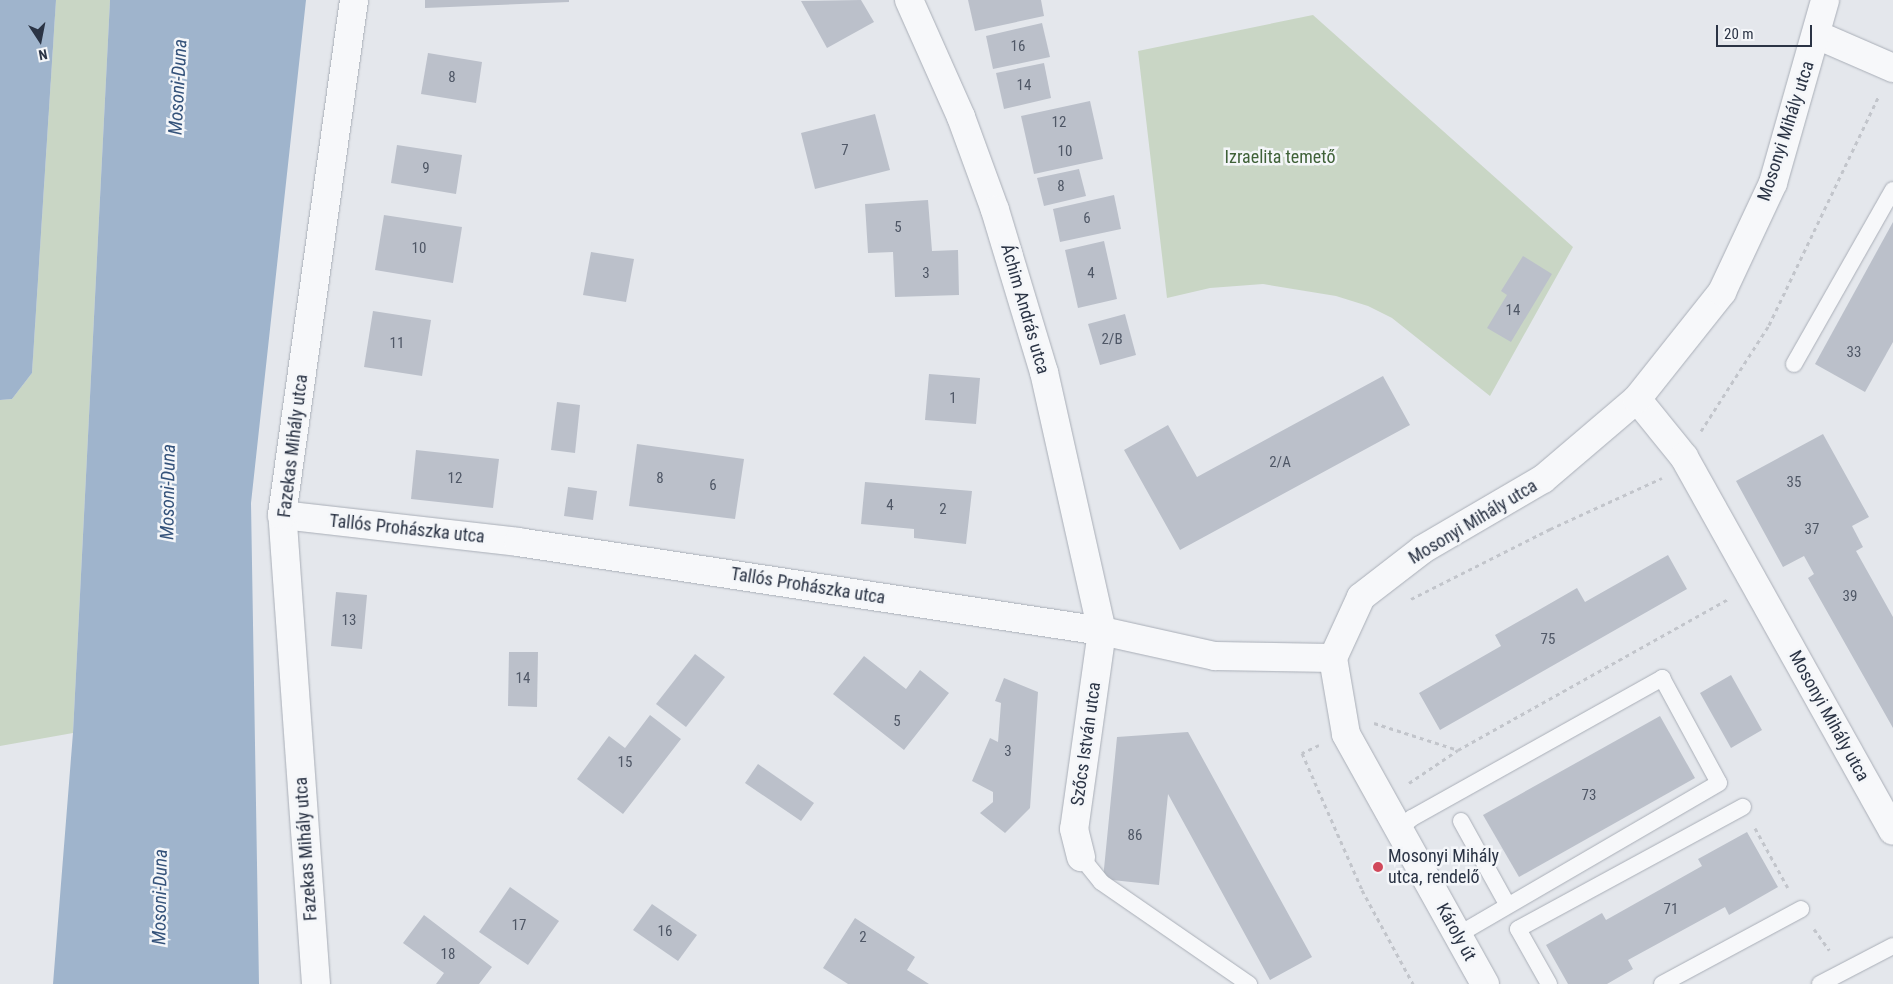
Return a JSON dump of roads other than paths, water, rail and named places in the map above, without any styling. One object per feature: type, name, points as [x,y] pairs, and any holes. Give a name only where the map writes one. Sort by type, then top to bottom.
[{"type":"street","name":"Fazekas Mihály utca","points":[[316,984],[282,515],[354,0]]},
{"type":"street","name":"Áchim András utca","points":[[909,0],[961,117],[995,210],[1044,372],[1102,631]]},
{"type":"street","name":"Mosonyi Mihály utca","points":[[1333,658],[1361,597],[1423,549],[1543,479],[1637,399],[1722,292],[1772,183],[1817,35],[1825,0]]},
{"type":"street","points":[[1817,35],[1893,68]]},
{"type":"street","name":"Mosonyi Mihály utca","points":[[1637,399],[1684,457],[1893,831]]},
{"type":"street","name":"Tallós Prohászka utca","points":[[282,515],[518,542],[1102,631],[1214,656],[1333,658]]},
{"type":"street","name":"Szőcs István utca","points":[[1081,857],[1074,829],[1102,631]]},
{"type":"street","name":"Károly út","points":[[1333,658],[1346,734],[1485,984]]},
{"type":"lane","points":[[1794,364],[1893,190]]},
{"type":"lane","points":[[1398,830],[1412,818],[1662,678],[1720,783],[1507,904],[1458,935]]},
{"type":"lane","points":[[1549,984],[1518,929],[1743,807]]},
{"type":"lane","points":[[1461,821],[1507,904]]},
{"type":"lane","points":[[1081,857],[1101,882],[1249,984]]},
{"type":"lane","points":[[1662,984],[1801,909]]},
{"type":"lane","points":[[1820,984],[1893,946]]},
{"type":"water","points":[[0,0],[56,0],[32,373],[12,399],[0,400]]},
{"type":"water","name":"Mosoni-Duna","points":[[110,0],[306,0],[251,503],[259,984],[53,984],[73,733]]},
{"type":"place","name":"Mosonyi Mihály utca, rendelő","points":[[1378,867]]},
{"type":"park label","name":"Izraelita temető","points":[[1280,157]]}]
